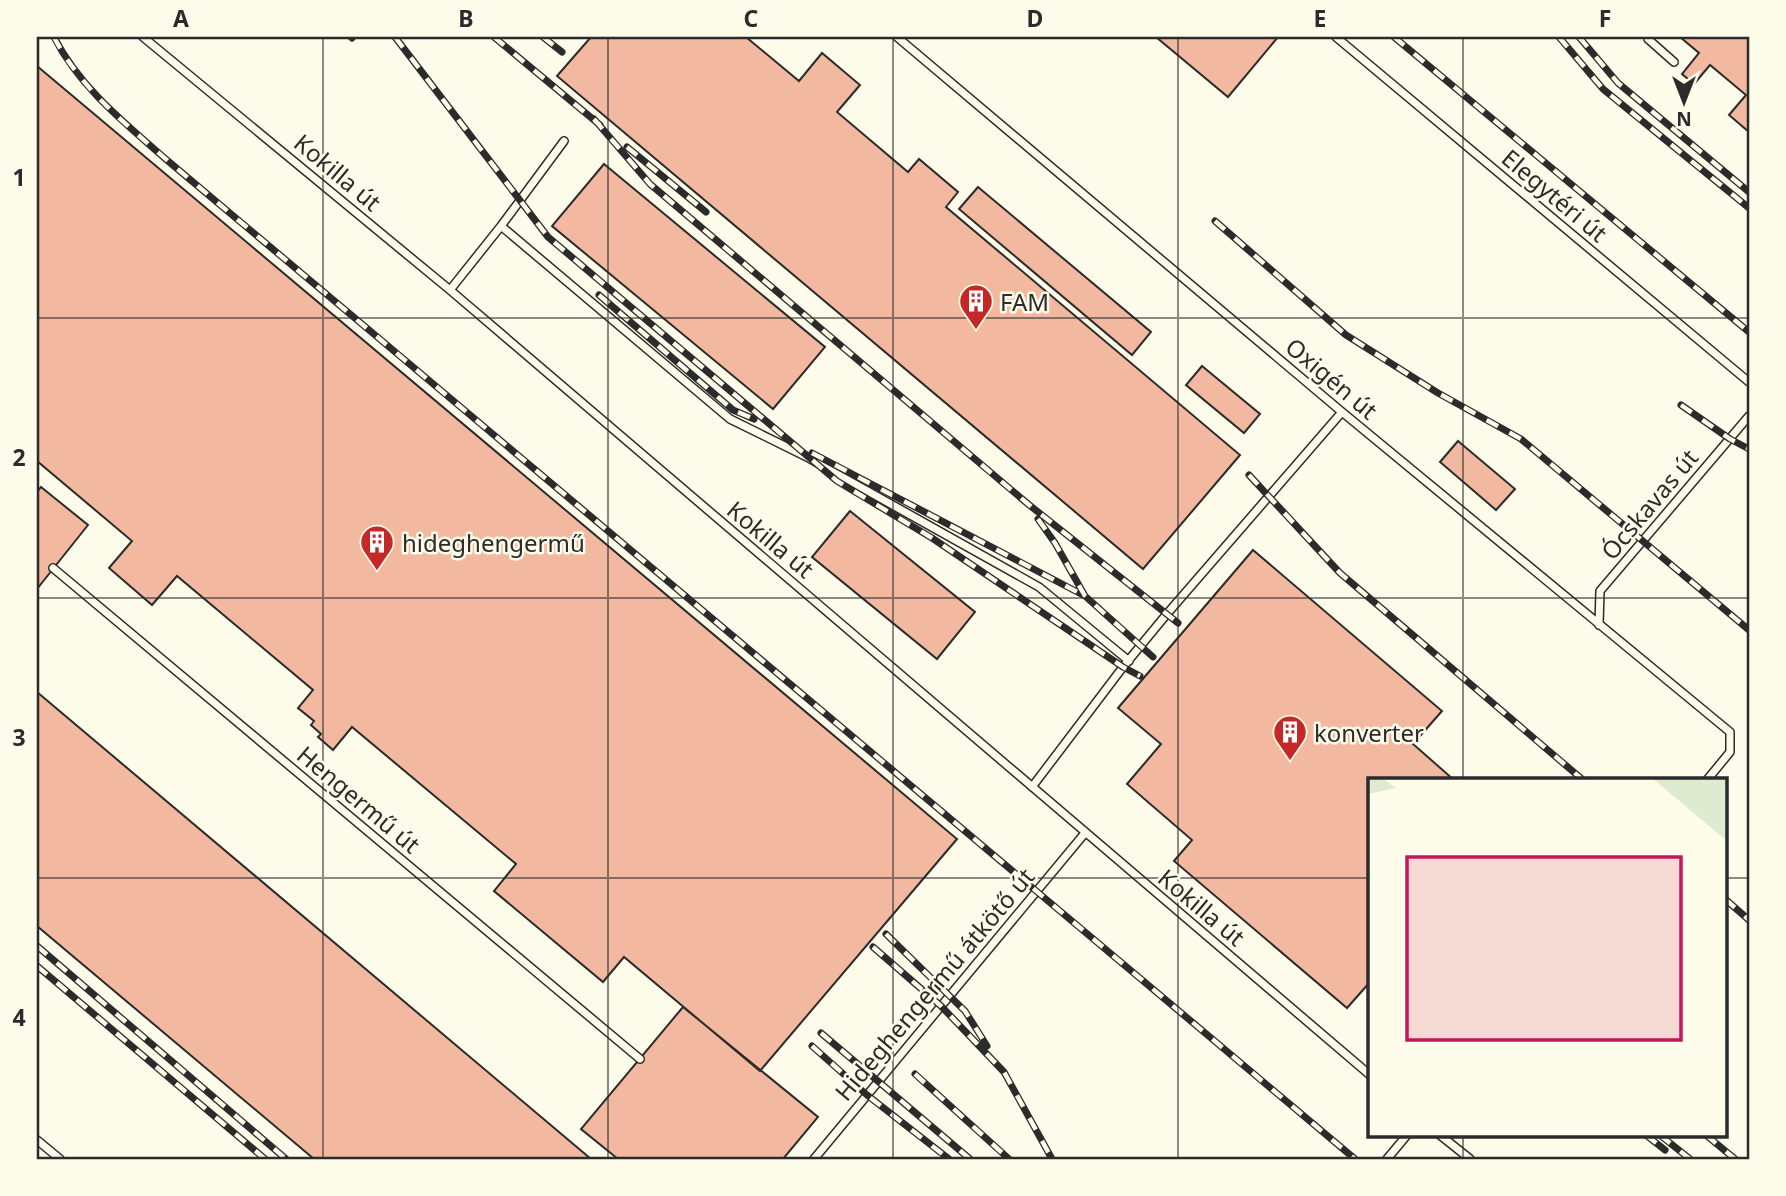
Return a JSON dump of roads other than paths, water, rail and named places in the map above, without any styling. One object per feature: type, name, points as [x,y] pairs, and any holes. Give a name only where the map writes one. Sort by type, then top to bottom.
[{"type":"lane","name":"Kokilla út","points":[[143,37],[450,290],[1368,1073]]},
{"type":"lane","name":"Oxigén út","points":[[897,37],[1342,412],[1730,732],[1730,752],[1708,778]]},
{"type":"lane","name":"Elegytéri út","points":[[1336,37],[1749,382]]},
{"type":"lane","points":[[1650,37],[1648,39],[1674,62]]},
{"type":"lane","points":[[450,290],[564,141]]},
{"type":"lane","points":[[501,226],[730,419],[805,456],[1039,587],[1129,661]]},
{"type":"lane","points":[[1032,786],[1129,661],[1342,412]]},
{"type":"lane","name":"Ócskavas út","points":[[1598,625],[1600,591],[1749,416]]},
{"type":"lane","name":"Hengermű út","points":[[53,568],[640,1059]]},
{"type":"lane","name":"Hideghengermű átkötő út","points":[[814,1159],[1085,833]]},
{"type":"lane","points":[[1387,1159],[1406,1136]]},
{"type":"lane","points":[[1441,1136],[1470,1159]]},
{"type":"lane","points":[[37,1140],[60,1159]]},
{"type":"railway","points":[[54,37],[90,89],[168,161],[1355,1159]]},
{"type":"railway","points":[[395,37],[548,237],[837,481],[932,538],[1140,676]]},
{"type":"railway","points":[[494,37],[600,125]]},
{"type":"railway","points":[[543,37],[562,52]]},
{"type":"railway","points":[[1394,37],[1749,332]]},
{"type":"railway","points":[[1559,37],[1603,89],[1749,208]]},
{"type":"railway","points":[[1579,37],[1618,83],[1749,192]]},
{"type":"railway","points":[[594,119],[650,184],[1028,504],[1178,623]]},
{"type":"railway","points":[[627,147],[706,212]]},
{"type":"railway","points":[[1215,221],[1346,335],[1438,393],[1521,439],[1749,630]]},
{"type":"railway","points":[[599,295],[733,410],[754,419]]},
{"type":"railway","points":[[1681,405],[1749,449]]},
{"type":"railway","points":[[812,453],[1085,596]]},
{"type":"railway","points":[[1249,475],[1340,573],[1581,778]]},
{"type":"railway","points":[[1038,519],[1085,596],[1153,657]]},
{"type":"railway","points":[[1726,900],[1749,920]]},
{"type":"railway","points":[[886,934],[965,1011],[987,1046]]},
{"type":"railway","points":[[37,946],[286,1159]]},
{"type":"railway","points":[[873,947],[941,1006],[1004,1072],[1052,1159]]},
{"type":"railway","points":[[37,966],[265,1159]]},
{"type":"railway","points":[[821,1033],[970,1159]]},
{"type":"railway","points":[[812,1046],[867,1095],[949,1159]]},
{"type":"railway","points":[[915,1074],[1009,1159]]},
{"type":"railway","points":[[1647,1136],[1665,1150]]},
{"type":"railway","points":[[1661,1136],[1690,1159]]},
{"type":"railway","points":[[1707,1136],[1735,1159]]},
{"type":"place","name":"FAM","points":[[976,331]]},
{"type":"place","name":"hideghengermű","points":[[377,572]]},
{"type":"place","name":"konverter","points":[[1290,762]]}]
